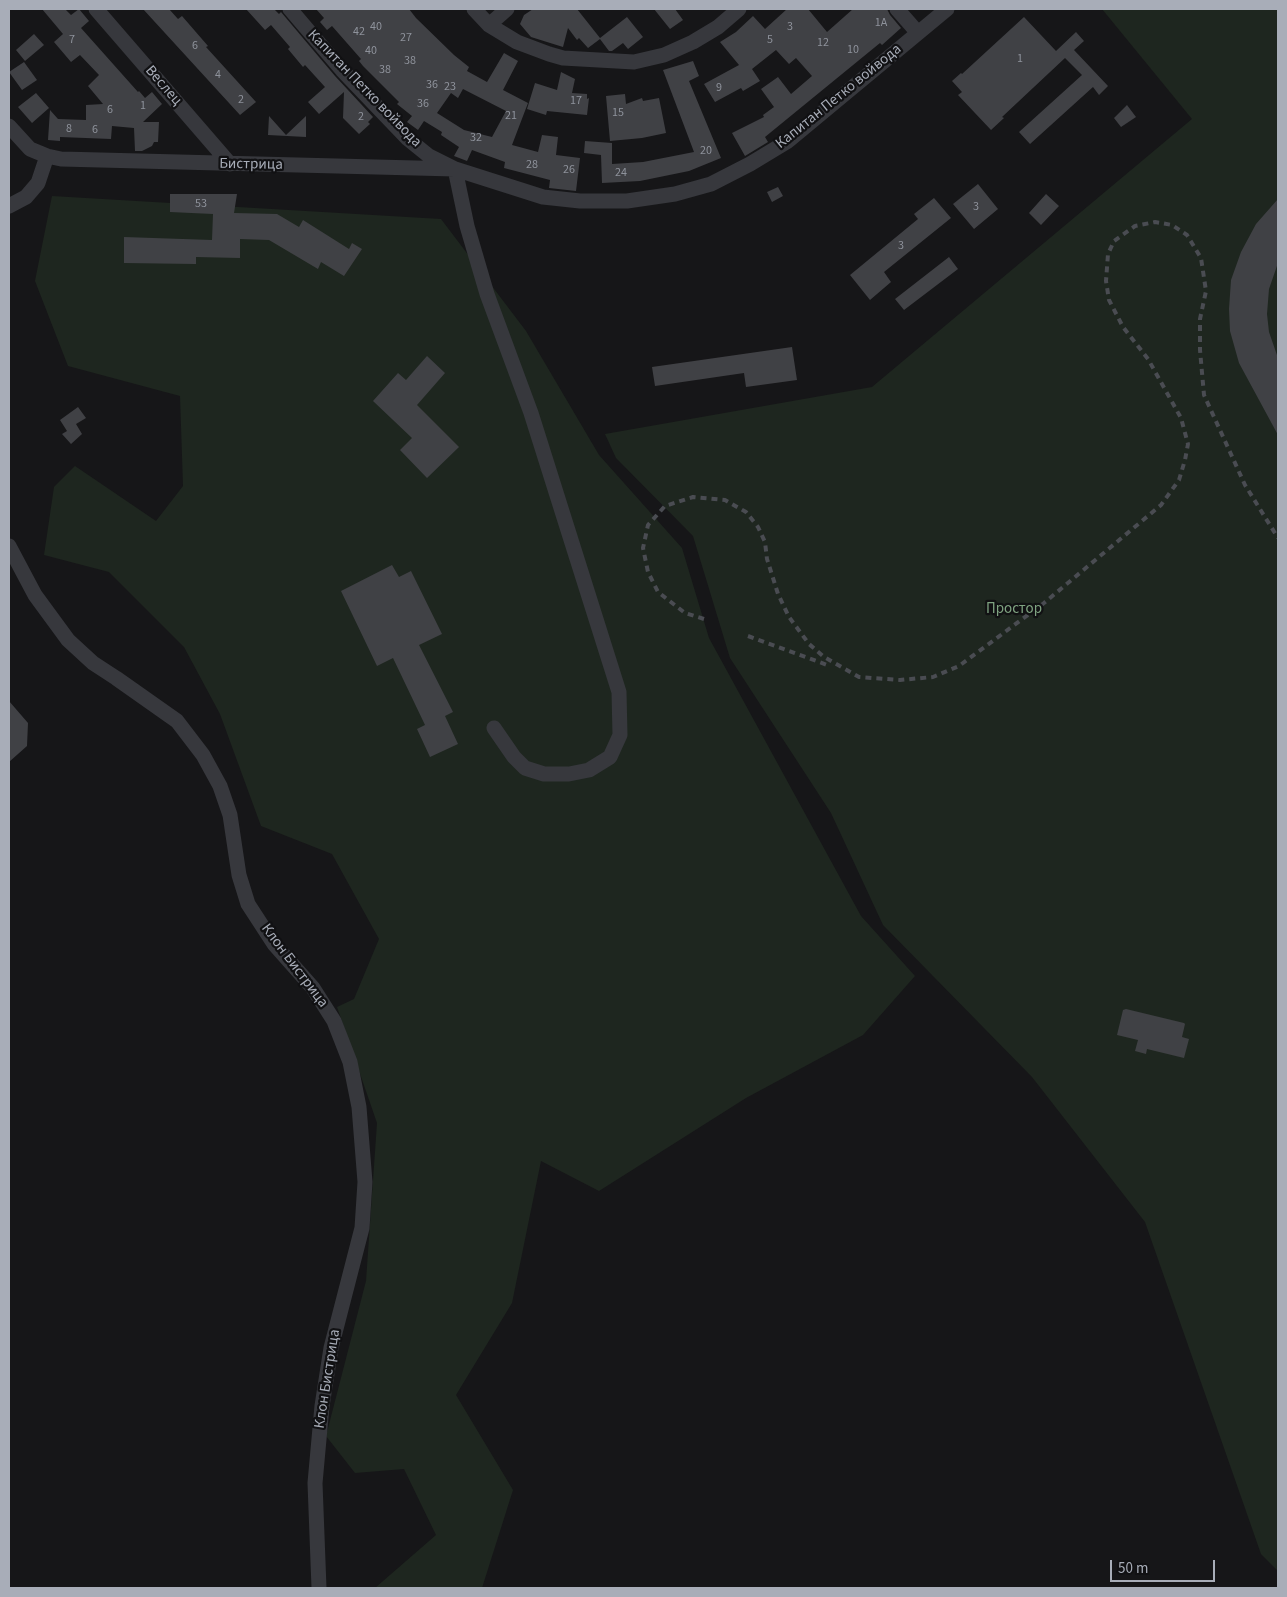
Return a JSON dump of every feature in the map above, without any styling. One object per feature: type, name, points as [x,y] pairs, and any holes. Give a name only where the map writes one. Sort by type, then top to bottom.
[{"type":"street","name":"Веслец","points":[[96,9],[230,164]]},
{"type":"street","name":"Капитан Петко войвода","points":[[290,9],[342,70],[408,139],[429,156],[455,170],[543,197],[580,201],[627,201],[676,194],[711,184],[750,164],[788,141],[947,9]]},
{"type":"street","points":[[474,9],[489,25],[517,42],[563,58],[634,62],[664,56],[693,42],[718,27],[739,9]]},
{"type":"street","points":[[489,25],[507,9]]},
{"type":"street","points":[[897,9],[918,33]]},
{"type":"street","name":"Бистрица","points":[[9,126],[30,149],[60,159],[455,170]]},
{"type":"street","points":[[9,206],[26,197],[38,183],[47,156]]},
{"type":"street","points":[[455,170],[467,226],[486,294],[531,412],[619,692],[620,734],[610,757],[589,770],[568,774],[544,774],[525,768],[514,757],[494,728]]},
{"type":"street","name":"Клон Бистрица","points":[[9,546],[35,595],[68,640],[93,663],[177,721],[203,755],[220,786],[230,815],[239,874],[248,904],[274,944],[313,988],[324,1004],[334,1021],[350,1062],[359,1107],[365,1182],[362,1228],[331,1348],[322,1406],[315,1483],[319,1588]]},
{"type":"green space","name":"Простор","points":[[1102,9],[1278,9],[1278,1571],[1261,1554],[1145,1222],[1032,1077],[883,925],[831,813],[730,658],[693,536],[616,458],[605,434],[872,387],[1192,119]]},
{"type":"green space","points":[[52,196],[441,219],[526,331],[599,455],[682,548],[709,638],[861,916],[915,976],[863,1035],[746,1098],[599,1191],[541,1161],[512,1303],[456,1395],[513,1490],[482,1588],[375,1588],[436,1535],[404,1469],[355,1473],[326,1436],[366,1281],[377,1123],[337,1007],[354,999],[379,939],[332,854],[261,826],[220,714],[184,647],[109,572],[44,555],[54,487],[75,466],[156,521],[183,486],[180,396],[68,366],[35,281]]},
{"type":"building","points":[[42,9],[65,9],[71,15],[79,9],[89,21],[81,28],[138,92],[145,98],[152,92],[162,104],[143,122],[159,122],[158,142],[154,142],[152,146],[142,151],[135,151],[134,128],[112,126],[111,139],[60,137],[60,141],[48,140],[50,110],[58,119],[86,120],[86,105],[103,104],[88,86],[99,75],[80,55],[71,62],[54,42],[63,34]]},
{"type":"building","points":[[143,9],[169,9],[178,19],[182,16],[208,46],[206,47],[256,102],[240,115]]},
{"type":"building","points":[[246,9],[274,9],[279,14],[281,12],[335,76],[373,117],[368,122],[370,124],[359,134],[343,118],[344,92],[319,114],[308,102],[325,87],[305,65],[303,67],[288,49],[290,47],[271,25],[265,30]]},
{"type":"building","points":[[316,9],[409,9],[454,55],[469,67],[467,71],[487,82],[504,53],[518,61],[503,90],[528,103],[512,145],[538,152],[542,135],[558,137],[556,155],[580,158],[576,191],[549,188],[550,180],[504,168],[505,162],[472,150],[467,161],[454,156],[459,147],[441,135],[442,132],[424,121],[418,130],[407,122],[412,116],[397,104],[399,102],[363,66],[359,61],[361,59],[332,26],[327,30],[320,22],[324,18]],"holes":[[[463,89],[506,111],[492,137],[464,130],[437,113],[451,93],[458,98]]]},
{"type":"building","points":[[533,9],[577,9],[600,38],[627,17],[643,37],[628,49],[623,43],[609,51],[600,39],[588,48],[579,38],[577,40],[568,28],[563,47],[531,37],[520,24],[524,15]]},
{"type":"building","points":[[654,9],[675,9],[683,20],[670,29]]},
{"type":"building","points":[[787,9],[808,9],[827,32],[853,9],[887,9],[901,28],[765,137],[768,142],[745,156],[732,133],[764,117],[763,115],[774,107],[761,89],[778,77],[791,94],[812,76],[796,58],[789,64],[776,50],[752,69],[760,81],[743,91],[741,88],[715,102],[704,84],[739,65],[720,42],[736,32],[753,16],[765,29]]},
{"type":"building","points":[[1024,17],[1056,51],[1076,32],[1084,41],[1074,50],[1108,86],[1099,95],[1093,87],[1030,144],[1019,132],[1082,75],[1065,58],[1002,117],[1004,118],[991,130],[958,95],[962,92],[952,81]]},
{"type":"building","points":[[34,34],[44,45],[25,61],[16,50]]},
{"type":"building","points":[[693,61],[699,76],[689,81],[721,158],[689,171],[640,181],[602,183],[601,155],[584,153],[585,141],[612,143],[612,164],[643,162],[694,152],[663,70]]},
{"type":"building","points":[[24,62],[37,80],[22,90],[9,72]]},
{"type":"building","points":[[561,72],[575,79],[572,93],[587,94],[587,99],[589,98],[587,115],[547,111],[546,115],[527,109],[535,83],[557,90]]},
{"type":"building","points":[[36,93],[49,108],[32,123],[18,107]]},
{"type":"building","points":[[625,94],[626,104],[642,98],[643,101],[659,98],[666,133],[642,138],[610,141],[606,96]]},
{"type":"building","points":[[1127,105],[1136,117],[1121,127],[1114,118]]},
{"type":"building","points":[[269,116],[286,135],[306,116],[306,137],[268,135]]},
{"type":"building","points":[[978,184],[998,209],[974,229],[953,204]]},
{"type":"building","points":[[778,187],[783,196],[772,202],[767,192]]},
{"type":"building","points":[[170,194],[237,194],[234,213],[277,214],[299,227],[303,220],[349,249],[352,243],[362,249],[344,276],[321,262],[318,269],[269,240],[240,239],[240,258],[196,257],[196,264],[124,263],[124,237],[212,240],[213,214],[170,212]]},
{"type":"building","points":[[1046,194],[1059,206],[1041,225],[1029,213]]},
{"type":"building","points":[[934,198],[951,218],[884,272],[891,282],[870,300],[850,275],[918,219],[914,214]]},
{"type":"building","points":[[1278,199],[1278,263],[1269,289],[1267,314],[1269,332],[1278,358],[1278,435],[1239,363],[1230,331],[1229,309],[1231,280],[1241,252],[1256,224]]},
{"type":"building","points":[[949,257],[958,269],[904,310],[895,299]]},
{"type":"building","points":[[792,347],[797,380],[746,387],[744,373],[655,386],[652,367]]},
{"type":"building","points":[[427,356],[445,373],[417,405],[459,447],[427,478],[400,450],[412,438],[373,401],[398,373],[406,380]]},
{"type":"building","points":[[78,407],[86,418],[76,424],[82,434],[71,444],[62,434],[67,431],[60,420]]},
{"type":"building","points":[[392,565],[399,577],[411,571],[442,634],[419,645],[453,712],[445,716],[458,744],[430,757],[417,729],[425,725],[393,658],[377,666],[341,591]]},
{"type":"building","points":[[9,701],[28,723],[27,746],[9,762]]},
{"type":"building","points":[[1126,1009],[1184,1023],[1182,1037],[1189,1039],[1184,1058],[1147,1049],[1146,1054],[1135,1051],[1138,1040],[1117,1035],[1123,1010]]},
{"type":"railway","points":[[704,619],[685,613],[658,592],[648,572],[643,548],[648,525],[665,506],[693,497],[725,500],[746,512],[758,527],[765,542],[767,559],[778,594],[789,617],[809,644],[824,657],[859,677],[900,680],[933,677],[959,666],[1044,603],[1161,505],[1179,480],[1188,444],[1181,418],[1148,359],[1123,327],[1109,300],[1106,281],[1108,254],[1114,241],[1135,226],[1155,222],[1172,225],[1187,235],[1201,258],[1206,291],[1200,319],[1200,350],[1204,395],[1245,485],[1278,538]]},
{"type":"railway","points":[[748,636],[830,666]]}]
